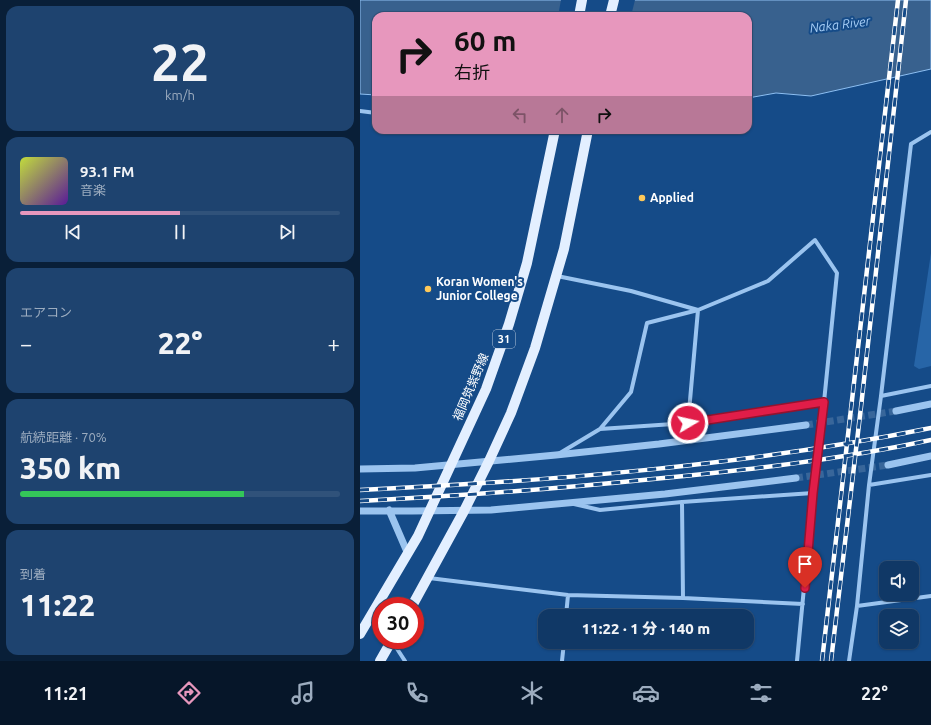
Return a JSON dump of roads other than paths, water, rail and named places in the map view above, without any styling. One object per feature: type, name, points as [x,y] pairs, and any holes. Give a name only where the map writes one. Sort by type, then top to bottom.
[{"type":"main road","points":[[580,12],[582,0]]},
{"type":"main road","points":[[611,12],[614,0]]},
{"type":"main road","name":"福岡筑紫野線","points":[[360,634],[408,554],[430,511],[486,389],[509,324],[527,263],[554,134]]},
{"type":"main road","points":[[417,597],[464,511],[511,413],[529,362],[564,249],[587,134]]},
{"type":"main road","points":[[380,661],[387,649]]},
{"type":"street","points":[[360,112],[372,113]]},
{"type":"street","points":[[849,661],[857,606],[869,485],[911,144],[931,132]]},
{"type":"street","points":[[556,455],[600,429],[631,392],[646,323],[698,310],[768,281],[815,240],[837,273],[813,493],[804,604],[797,661]]},
{"type":"street","points":[[556,276],[631,291],[698,310]]},
{"type":"street","points":[[688,423],[698,310]]},
{"type":"street","points":[[881,396],[931,386]]},
{"type":"street","points":[[600,429],[688,423],[824,402]]},
{"type":"street","points":[[896,411],[931,404]]},
{"type":"street","points":[[360,469],[415,468],[556,455],[658,444],[806,425]]},
{"type":"street","points":[[888,465],[931,456]]},
{"type":"street","points":[[869,485],[931,475]]},
{"type":"street","points":[[360,511],[491,510],[665,494],[796,478]]},
{"type":"street","points":[[566,503],[600,510],[682,502],[813,493]]},
{"type":"street","points":[[682,502],[683,598]]},
{"type":"street","points":[[389,510],[408,554]]},
{"type":"street","points":[[428,578],[568,596],[683,598],[804,604]]},
{"type":"street","points":[[567,609],[568,596]]},
{"type":"street","points":[[857,606],[931,596]]},
{"type":"street","points":[[398,649],[405,661]]},
{"type":"street","points":[[562,661],[563,649]]},
{"type":"water","name":"Naka River","points":[[360,0],[931,0],[931,69],[811,96],[776,93],[752,97],[752,12],[372,12],[372,95],[360,94]]},
{"type":"tunnel","points":[[806,425],[896,411]]},
{"type":"tunnel","points":[[796,478],[888,465]]},
{"type":"railway","points":[[822,661],[898,0]]},
{"type":"railway","points":[[831,661],[906,0]]},
{"type":"railway","points":[[360,490],[503,482],[647,470],[789,452],[931,428]]},
{"type":"railway","points":[[360,501],[543,489],[723,472],[827,459],[931,440]]},
{"type":"place","name":"Applied","points":[[642,198]]},
{"type":"place","name":"Koran Women's Junior College","points":[[428,289]]}]
